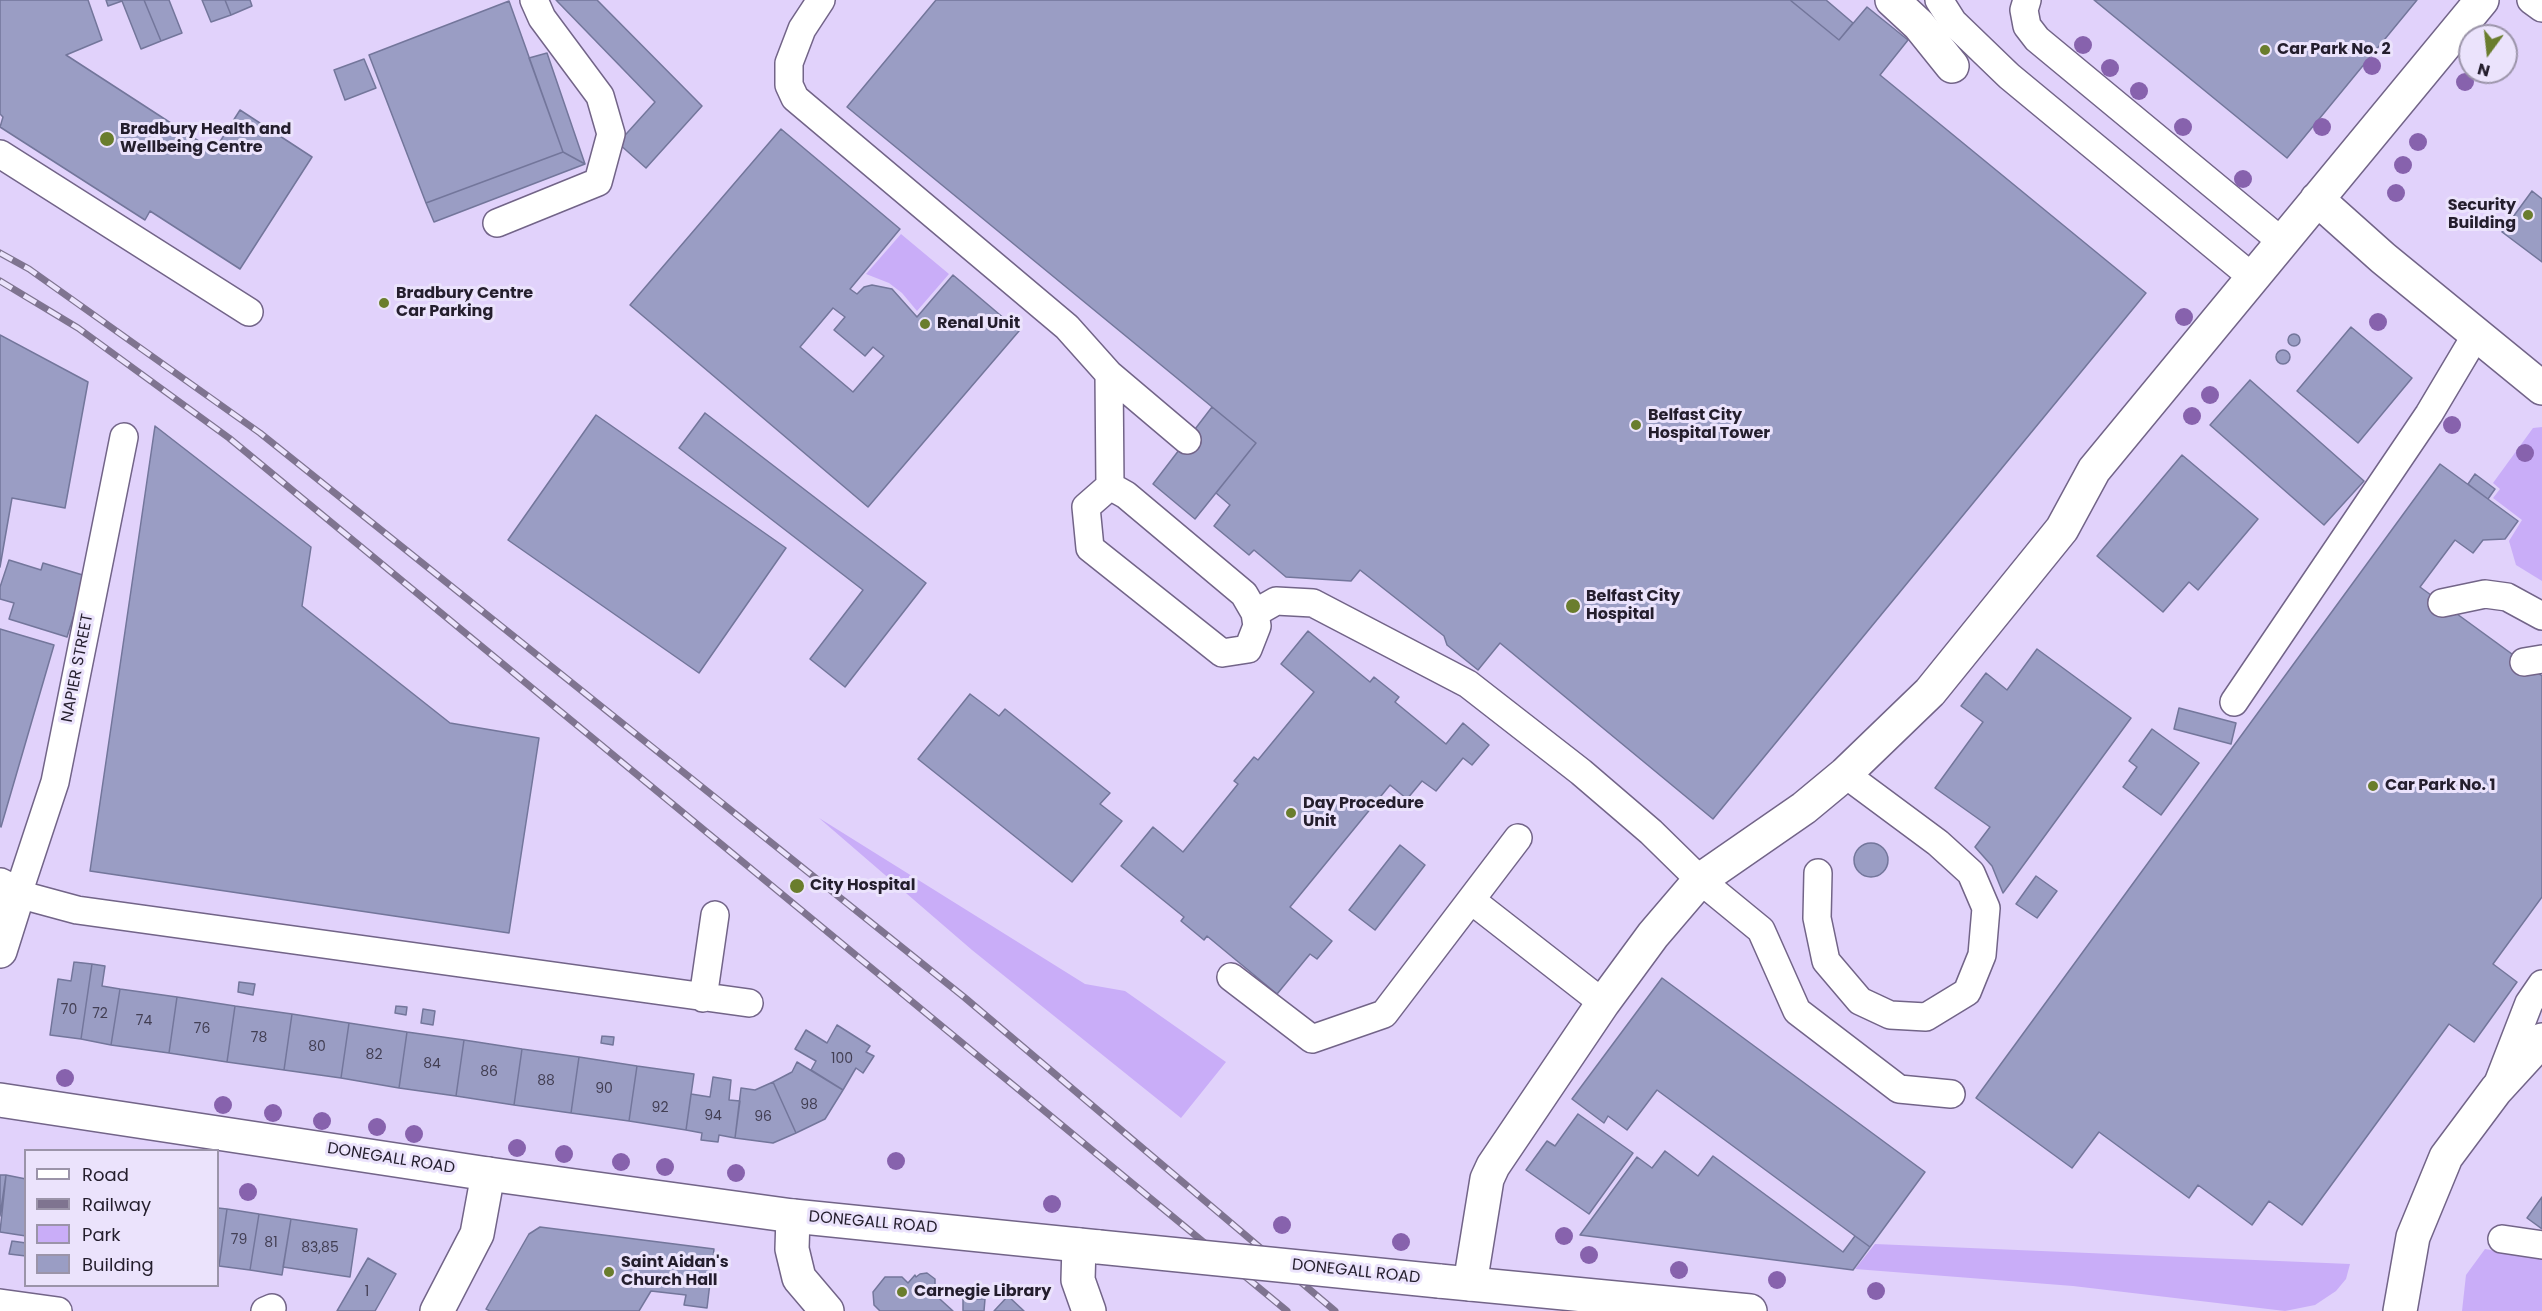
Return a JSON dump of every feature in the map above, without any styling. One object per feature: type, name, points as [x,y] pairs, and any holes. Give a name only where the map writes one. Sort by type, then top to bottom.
[{"type":"street","points":[[1892,0],[1919,25],[1952,66]]},
{"type":"street","points":[[1455,1282],[1493,1166],[1603,1003],[1653,935],[1700,880],[1804,808],[1845,774],[1930,692],[2062,529],[2094,470],[2482,0]]},
{"type":"street","points":[[2317,199],[2476,335],[2542,388]]},
{"type":"street","points":[[0,951],[9,890]]},
{"type":"street","points":[[2400,1311],[2413,1237],[2446,1157],[2496,1090],[2542,1040]]},
{"type":"street","name":"DONEGALL ROAD","points":[[0,1100],[488,1174],[793,1216],[1750,1311]]},
{"type":"street","points":[[437,1311],[477,1234],[488,1174]]},
{"type":"street","points":[[793,1216],[792,1249],[799,1278],[827,1311]]},
{"type":"street","points":[[1089,1246],[1078,1280],[1089,1311]]},
{"type":"lane","points":[[497,224],[598,182],[611,134],[600,96],[542,18],[534,0]]},
{"type":"lane","points":[[821,0],[802,29],[789,63],[789,85],[795,98],[1067,327],[1109,374],[1187,440]]},
{"type":"lane","points":[[1939,0],[1953,22],[2009,76],[2252,277]]},
{"type":"lane","points":[[2028,0],[2024,10],[2026,26],[2037,39],[2281,241]]},
{"type":"lane","points":[[2531,0],[2542,8]]},
{"type":"lane","points":[[0,154],[249,312]]},
{"type":"lane","points":[[2234,702],[2429,414],[2476,335]]},
{"type":"lane","points":[[1109,374],[1110,486],[1086,507],[1090,548],[1222,653],[1248,649],[1257,626],[1255,613],[1244,594],[1126,495],[1110,486]]},
{"type":"lane","name":"NAPIER STREET","points":[[9,890],[55,782],[124,437]]},
{"type":"lane","points":[[2442,603],[2485,594],[2507,597],[2542,597]]},
{"type":"lane","points":[[2507,597],[2542,616]]},
{"type":"lane","points":[[1255,613],[1276,601],[1313,603],[1468,684],[1581,772],[1651,832],[1700,880],[1761,930],[1797,1011],[1899,1089],[1951,1094]]},
{"type":"lane","points":[[1818,873],[1817,918],[1826,961],[1860,1001],[1890,1015],[1926,1017],[1967,992],[1982,955],[1986,908],[1971,873],[1938,843],[1845,774]]},
{"type":"lane","points":[[1231,977],[1312,1039],[1384,1014],[1518,838]]},
{"type":"lane","points":[[9,890],[77,910],[749,1003]]},
{"type":"lane","points":[[1471,900],[1603,1003]]},
{"type":"lane","points":[[703,998],[715,915]]},
{"type":"lane","points":[[2496,1090],[2529,1003],[2542,984]]},
{"type":"lane","points":[[2502,1239],[2542,1245]]},
{"type":"lane","points":[[0,1304],[58,1311]]},
{"type":"green space","points":[[901,234],[949,274],[917,311],[902,293],[889,283],[866,274]]},
{"type":"green space","points":[[2542,427],[2542,581],[2516,565],[2509,541],[2522,520],[2493,498],[2500,489],[2493,483],[2533,428]]},
{"type":"green space","points":[[819,818],[1085,984],[1125,991],[1226,1062],[1181,1118],[972,950]]},
{"type":"green space","points":[[1875,1244],[2350,1264],[2346,1279],[2336,1291],[2315,1305],[2285,1311],[2073,1286],[1855,1269]]},
{"type":"green space","points":[[2485,1249],[2542,1259],[2542,1311],[2462,1311],[2466,1275]]},
{"type":"building","name":"Bradbury Health and Wellbeing Centre","points":[[0,0],[88,0],[102,40],[66,55],[214,151],[240,110],[312,157],[240,269],[150,211],[145,220],[0,127],[3,117],[0,114]]},
{"type":"building","points":[[106,0],[144,0],[161,41],[141,49],[122,1],[108,6]]},
{"type":"building","points":[[144,0],[169,0],[182,33],[161,41]]},
{"type":"building","points":[[202,0],[225,0],[231,15],[211,22]]},
{"type":"building","points":[[225,0],[250,0],[252,6],[231,15]]},
{"type":"building","points":[[556,0],[597,0],[702,106],[646,168],[618,143],[655,102]]},
{"type":"building","name":"Belfast City Hospital Tower","points":[[936,0],[1790,0],[1839,40],[1867,7],[1908,40],[1880,75],[2146,293],[1713,819],[1500,643],[1478,670],[1447,645],[1444,636],[1360,570],[1351,581],[1286,577],[1254,550],[1249,555],[1214,526],[1230,505],[1216,493],[1256,443],[847,107]]},
{"type":"building","points":[[1790,0],[1826,0],[1853,23],[1839,40]]},
{"type":"building","name":"Car Park No. 2","points":[[2094,0],[2417,0],[2287,158]]},
{"type":"building","points":[[509,1],[563,152],[426,203],[369,55]]},
{"type":"building","points":[[547,53],[585,164],[563,152],[529,58]]},
{"type":"building","points":[[364,59],[376,88],[345,100],[334,70]]},
{"type":"building","name":"Renal Unit","points":[[781,129],[900,229],[850,289],[857,294],[864,287],[872,285],[892,289],[917,317],[953,275],[1019,331],[868,507],[630,305]],"holes":[[[833,308],[845,317],[834,330],[865,356],[873,347],[884,356],[853,392],[800,347]]]},
{"type":"building","points":[[563,152],[585,164],[434,222],[426,203]]},
{"type":"building","name":"Security Building","points":[[2532,191],[2542,199],[2542,262],[2502,232]]},
{"type":"building","points":[[2351,327],[2412,378],[2358,443],[2297,391]]},
{"type":"building","points":[[2296,334],[2300,340],[2296,346],[2292,346],[2288,338]]},
{"type":"building","points":[[0,335],[88,382],[65,508],[12,498],[0,567]]},
{"type":"building","points":[[2283,350],[2288,352],[2290,357],[2288,362],[2283,364],[2278,362],[2276,357],[2278,352]]},
{"type":"building","points":[[2250,380],[2364,481],[2324,525],[2210,425]]},
{"type":"building","points":[[1212,407],[1256,443],[1195,519],[1153,484]]},
{"type":"building","points":[[705,413],[926,583],[845,687],[810,659],[863,590],[679,448]]},
{"type":"building","points":[[596,415],[786,548],[699,673],[508,540]]},
{"type":"building","points":[[155,426],[311,547],[302,606],[450,723],[539,738],[509,933],[90,871]]},
{"type":"building","points":[[2182,455],[2258,519],[2198,590],[2189,582],[2163,612],[2097,556]]},
{"type":"building","name":"Car Park No. 1","points":[[2440,464],[2518,521],[2505,539],[2483,540],[2473,553],[2455,540],[2420,587],[2542,676],[2542,897],[2493,964],[2517,982],[2474,1042],[2449,1024],[2302,1225],[2269,1201],[2252,1225],[2198,1185],[2189,1198],[2099,1132],[2072,1168],[1976,1098]]},
{"type":"building","points":[[2475,474],[2495,489],[2488,499],[2468,484]]},
{"type":"building","points":[[9,560],[41,570],[43,563],[86,576],[67,637],[9,619],[14,603],[0,599],[0,587]]},
{"type":"building","points":[[0,629],[54,645],[1,827],[0,826]]},
{"type":"building","name":"Day Procedure Unit","points":[[1308,631],[1370,682],[1374,677],[1399,697],[1395,702],[1446,744],[1463,723],[1489,745],[1472,765],[1463,758],[1436,791],[1422,781],[1407,799],[1390,785],[1290,907],[1332,941],[1317,959],[1310,954],[1277,994],[1207,936],[1204,940],[1181,921],[1184,917],[1121,866],[1153,827],[1183,852],[1238,784],[1234,781],[1254,757],[1258,760],[1314,692],[1281,664]]},
{"type":"building","points":[[2037,649],[2131,718],[2003,893],[1992,866],[1975,847],[1990,827],[1935,788],[1983,722],[1961,706],[1986,673],[2007,690]]},
{"type":"building","points":[[970,694],[999,716],[1005,709],[1110,793],[1100,804],[1122,821],[1072,882],[918,759]]},
{"type":"building","points":[[2179,708],[2236,723],[2231,744],[2174,729]]},
{"type":"building","points":[[2152,729],[2199,763],[2161,815],[2123,787],[2137,767],[2129,761]]},
{"type":"building","points":[[1871,843],[1883,848],[1888,860],[1883,872],[1871,877],[1859,872],[1854,860],[1859,848]]},
{"type":"building","points":[[1400,845],[1425,865],[1375,930],[1349,910]]},
{"type":"building","points":[[2036,876],[2057,891],[2037,918],[2016,904]]},
{"type":"building","points":[[74,962],[92,964],[81,1039],[50,1035],[58,979],[71,981]]},
{"type":"building","points":[[92,964],[105,966],[102,986],[120,989],[111,1045],[81,1039]]},
{"type":"building","points":[[1662,978],[1925,1172],[1870,1247],[1657,1090],[1627,1130],[1608,1116],[1604,1123],[1572,1099]]},
{"type":"building","points":[[239,982],[255,984],[253,995],[238,992]]},
{"type":"building","points":[[120,989],[177,997],[169,1053],[111,1045]]},
{"type":"building","points":[[177,997],[235,1006],[227,1062],[169,1053]]},
{"type":"building","points":[[235,1006],[292,1014],[284,1070],[227,1062]]},
{"type":"building","points":[[396,1006],[407,1007],[406,1015],[395,1013]]},
{"type":"building","points":[[423,1009],[435,1011],[433,1025],[421,1023]]},
{"type":"building","points":[[292,1014],[349,1023],[341,1078],[284,1070]]},
{"type":"building","points":[[349,1023],[407,1032],[399,1088],[341,1078]]},
{"type":"building","points":[[837,1025],[870,1046],[866,1052],[874,1056],[863,1073],[856,1068],[843,1090],[811,1070],[816,1061],[795,1049],[806,1030],[827,1043]]},
{"type":"building","points":[[407,1032],[464,1040],[456,1096],[399,1088]]},
{"type":"building","points":[[602,1036],[614,1037],[613,1045],[601,1043]]},
{"type":"building","points":[[464,1040],[522,1049],[514,1105],[456,1096]]},
{"type":"building","points":[[522,1049],[579,1057],[571,1113],[514,1105]]},
{"type":"building","points":[[579,1057],[637,1066],[629,1121],[571,1113]]},
{"type":"building","points":[[797,1062],[843,1090],[825,1119],[796,1133],[773,1082],[792,1072]]},
{"type":"building","points":[[637,1066],[694,1074],[686,1130],[629,1121]]},
{"type":"building","points":[[713,1077],[731,1080],[729,1100],[740,1101],[735,1138],[719,1135],[718,1142],[701,1140],[702,1133],[686,1130],[691,1094],[710,1097]]},
{"type":"building","points":[[773,1082],[796,1133],[773,1143],[735,1138],[741,1088],[755,1090]]},
{"type":"building","points":[[1578,1114],[1633,1153],[1589,1214],[1526,1170],[1547,1141],[1555,1146]]},
{"type":"building","points":[[1665,1151],[1698,1176],[1713,1156],[1843,1252],[1855,1236],[1870,1247],[1853,1270],[1580,1235],[1637,1157],[1652,1168]]},
{"type":"building","points":[[0,1175],[6,1175],[0,1216]]},
{"type":"building","points":[[6,1175],[24,1179],[24,1236],[0,1232]]},
{"type":"building","points":[[2542,1197],[2542,1229],[2527,1218]]},
{"type":"building","points":[[219,1208],[227,1209],[219,1266]]},
{"type":"building","points":[[227,1209],[259,1214],[250,1270],[219,1266]]},
{"type":"building","points":[[259,1214],[291,1219],[282,1275],[250,1270]]},
{"type":"building","points":[[291,1219],[357,1229],[350,1277],[283,1267]]},
{"type":"building","name":"Saint Aidan's Church Hall","points":[[540,1227],[714,1249],[707,1308],[684,1305],[686,1295],[651,1291],[639,1311],[490,1311],[486,1309],[529,1234]]},
{"type":"building","points":[[12,1241],[24,1243],[24,1256],[9,1254]]},
{"type":"building","points":[[368,1258],[396,1274],[375,1311],[337,1311]]},
{"type":"building","name":"Carnegie Library","points":[[927,1273],[935,1279],[935,1288],[931,1291],[953,1311],[880,1311],[874,1305],[873,1292],[885,1277],[902,1277],[908,1283],[915,1275],[916,1277]]},
{"type":"building","name":"Carnegie Library","points":[[1008,1296],[1024,1311],[994,1311]]},
{"type":"building","name":"Carnegie Library","points":[[963,1299],[985,1299],[984,1311],[963,1311]]},
{"type":"railway","points":[[0,253],[29,269],[260,433],[964,997],[1335,1311]]},
{"type":"railway","points":[[0,281],[78,328],[229,438],[1287,1311]]},
{"type":"place","name":"Car Park No. 2","points":[[2265,50]]},
{"type":"place","name":"Bradbury Health and Wellbeing Centre","points":[[107,139]]},
{"type":"place","name":"Security Building","points":[[2528,215]]},
{"type":"place","name":"Bradbury Centre Car Parking","points":[[384,303]]},
{"type":"place","name":"Renal Unit","points":[[925,324]]},
{"type":"place","name":"Belfast City Hospital Tower","points":[[1636,425]]},
{"type":"place","name":"Belfast City Hospital","points":[[1573,606]]},
{"type":"place","name":"Car Park No. 1","points":[[2373,786]]},
{"type":"place","name":"Day Procedure Unit","points":[[1291,813]]},
{"type":"place","name":"City Hospital","points":[[797,886]]},
{"type":"place","name":"Saint Aidan's Church Hall","points":[[609,1272]]},
{"type":"place","name":"Carnegie Library","points":[[902,1292]]}]
